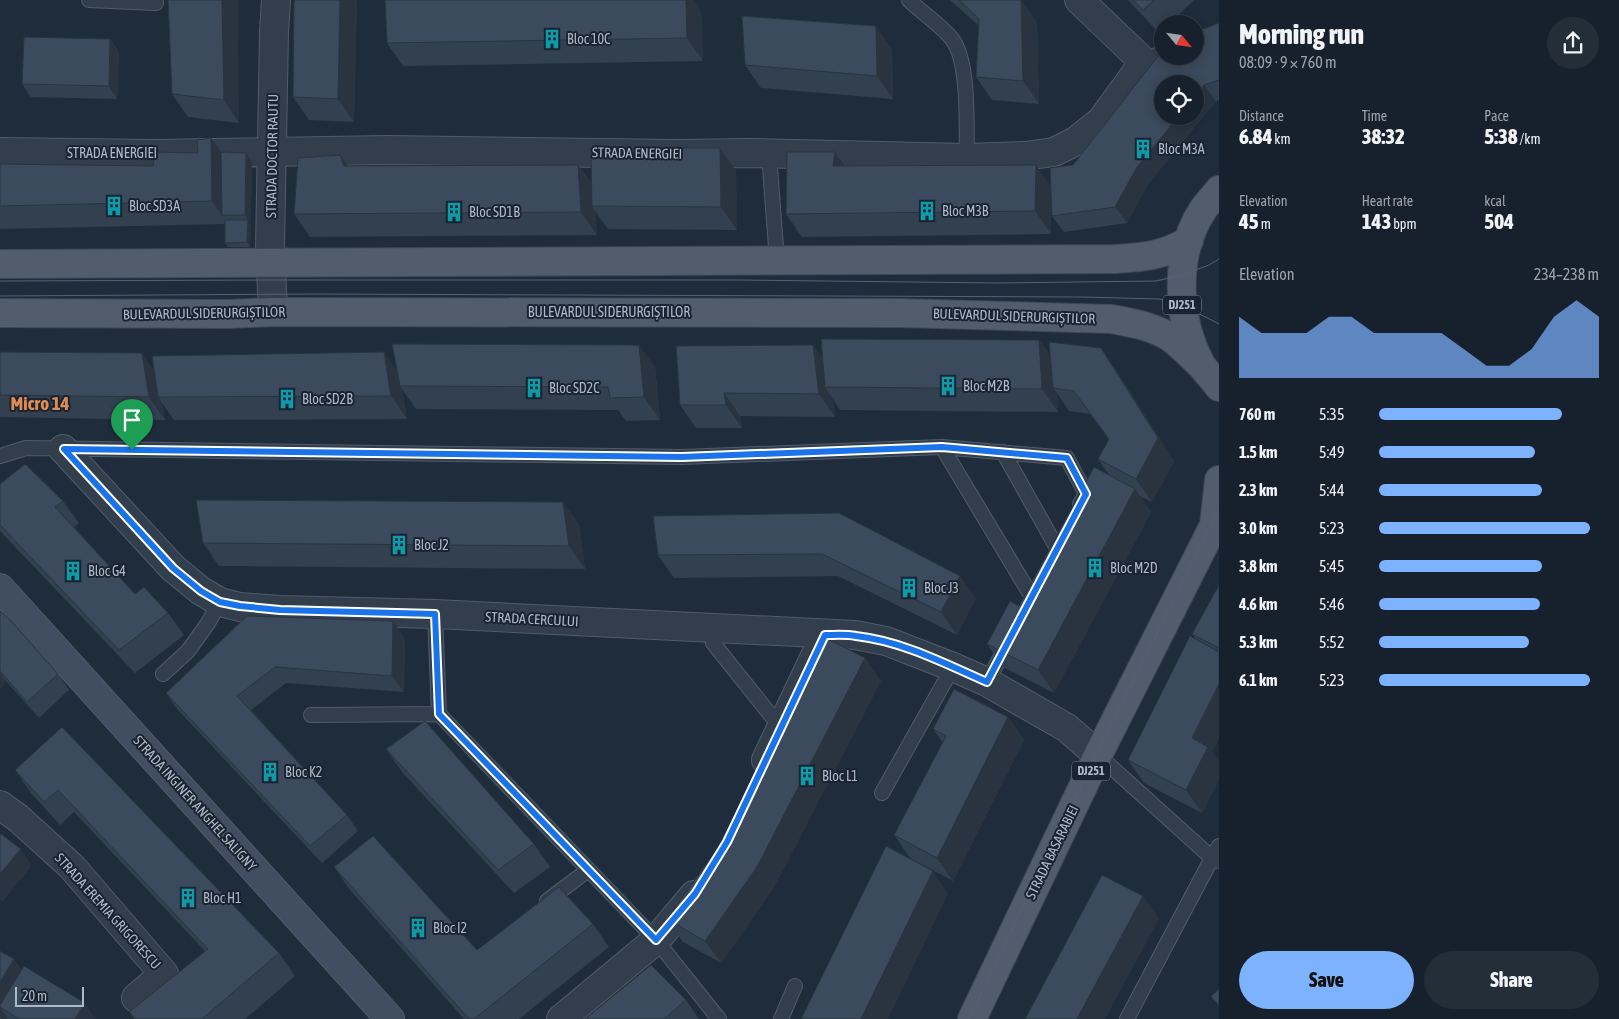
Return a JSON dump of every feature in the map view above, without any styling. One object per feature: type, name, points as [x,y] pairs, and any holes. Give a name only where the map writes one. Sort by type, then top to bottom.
[{"type":"main road","name":"DJ251","points":[[1211,377],[1189,337],[1182,305],[1182,275],[1189,241],[1204,209],[1219,190]]},
{"type":"main road","points":[[0,264],[1115,259],[1154,256],[1189,241]]},
{"type":"main road","name":"BULEVARDUL SIDERURGIȘTILOR","points":[[0,313],[900,313],[1111,319],[1138,324],[1156,330],[1171,338],[1211,377]]},
{"type":"main road","name":"STRADA BASARABIEI","points":[[972,1019],[1098,755],[1217,522],[1219,480]]},
{"type":"main road","name":"STRADA INGINER ANGHEL SALIGNY","points":[[0,588],[390,1019]]},
{"type":"street","name":"STRADA DOCTOR RAUTU","points":[[272,312],[272,152],[276,0]]},
{"type":"street","name":"STRADA ENERGIEI","points":[[0,152],[155,154],[387,150],[871,154],[967,158],[1025,156],[1054,152],[1076,141],[1101,121],[1153,57],[1079,0]]},
{"type":"street","name":"STRADA CERCULUI","points":[[64,449],[173,568],[201,591],[220,602],[280,610],[435,614],[825,635],[856,635],[886,641],[987,682],[1067,728],[1098,755]]},
{"type":"street","points":[[756,781],[825,635]]},
{"type":"street","name":"STRADA EREMIA GRIGORESCU","points":[[0,805],[18,818],[72,867],[164,974],[136,998]]},
{"type":"street","points":[[561,1019],[656,940],[695,894],[708,872]]},
{"type":"lane","points":[[89,0],[156,3]]},
{"type":"lane","points":[[909,0],[952,39],[961,56],[964,74],[967,158]]},
{"type":"lane","points":[[769,154],[777,261]]},
{"type":"lane","points":[[942,447],[1030,601],[1040,580]]},
{"type":"lane","points":[[0,456],[26,448],[682,457],[942,447],[1067,458],[1086,494],[1073,517]]},
{"type":"lane","points":[[1003,452],[1055,552],[1065,533]]},
{"type":"lane","points":[[163,674],[188,651],[220,602]]},
{"type":"lane","points":[[435,614],[439,714],[656,940],[719,1019]]},
{"type":"lane","points":[[987,682],[1014,631]]},
{"type":"lane","points":[[713,643],[781,728]]},
{"type":"lane","points":[[882,793],[953,667]]},
{"type":"lane","points":[[311,715],[439,714]]},
{"type":"lane","points":[[1098,755],[1217,855],[1127,1019]]},
{"type":"lane","points":[[533,911],[588,870]]},
{"type":"lane","points":[[781,1019],[796,986]]},
{"type":"building","points":[[168,0],[222,0],[224,100],[172,94]]},
{"type":"building","points":[[294,0],[340,0],[338,99],[293,97]]},
{"type":"building","points":[[385,0],[686,0],[687,38],[387,43]]},
{"type":"building","points":[[959,0],[1021,0],[1023,81],[976,77],[979,19]]},
{"type":"building","points":[[1133,0],[1154,0],[1143,10]]},
{"type":"building","points":[[742,16],[876,26],[877,76],[745,65]]},
{"type":"building","points":[[1219,23],[1219,80],[1204,85],[1204,75],[1154,75],[1154,125],[1172,125],[1137,167],[1115,207],[1052,216],[1050,168],[1073,165],[1154,61],[1154,65],[1204,65],[1204,29]]},
{"type":"building","points":[[24,37],[110,39],[109,86],[22,84]]},
{"type":"building","points":[[211,138],[212,201],[0,206],[0,164],[153,166],[155,152],[198,153],[197,140]]},
{"type":"building","points":[[674,148],[720,148],[721,207],[592,206],[591,157],[675,157]]},
{"type":"building","points":[[221,152],[246,153],[245,215],[222,215]]},
{"type":"building","points":[[787,152],[835,152],[833,166],[1036,165],[1035,211],[786,214]]},
{"type":"building","points":[[340,155],[344,166],[578,165],[581,212],[294,214],[298,158]]},
{"type":"building","points":[[225,220],[248,220],[247,242],[225,243]]},
{"type":"building","points":[[821,339],[1039,340],[1042,389],[825,387]]},
{"type":"building","points":[[1049,342],[1101,348],[1158,438],[1136,479],[1098,459],[1109,439],[1074,391],[1053,388]]},
{"type":"building","points":[[392,344],[639,345],[644,397],[610,398],[608,387],[400,386]]},
{"type":"building","points":[[813,345],[819,394],[724,393],[726,405],[680,405],[676,346]]},
{"type":"building","points":[[0,352],[142,353],[149,397],[0,395]]},
{"type":"building","points":[[384,352],[391,396],[158,397],[152,356]]},
{"type":"building","name":"Bloc G4","points":[[25,464],[63,501],[55,507],[135,594],[144,587],[168,613],[119,650],[0,525],[0,484]]},
{"type":"building","points":[[1094,467],[1135,489],[1038,670],[987,644],[1010,601],[1019,606]]},
{"type":"building","points":[[196,500],[563,502],[569,546],[203,543]]},
{"type":"building","points":[[839,513],[960,576],[941,612],[822,554],[658,555],[653,516]]},
{"type":"building","points":[[1219,585],[1219,648],[1192,634]]},
{"type":"building","points":[[0,611],[58,674],[27,702],[0,671]]},
{"type":"building","name":"Bloc K2","points":[[247,616],[393,621],[392,676],[275,667],[237,696],[347,815],[310,846],[166,693]]},
{"type":"building","points":[[1190,636],[1219,652],[1219,684],[1192,738],[1208,747],[1186,790],[1128,760]]},
{"type":"building","points":[[828,639],[865,658],[757,867],[705,941],[667,919],[717,849]]},
{"type":"building","points":[[954,689],[1008,717],[937,858],[894,835],[946,736],[933,729]]},
{"type":"building","points":[[425,721],[534,844],[498,870],[386,749]]},
{"type":"building","name":"Bloc H1","points":[[62,727],[279,953],[202,1019],[136,1019],[129,1012],[208,949],[58,790],[44,802],[15,770]]},
{"type":"building","points":[[0,833],[21,849],[0,874]]},
{"type":"building","name":"Bloc I2","points":[[373,836],[477,950],[559,887],[593,924],[474,1019],[469,1019],[334,867]]},
{"type":"building","points":[[886,846],[933,871],[861,1019],[801,1019]]},
{"type":"building","points":[[1102,875],[1143,896],[1077,1019],[1025,1019]]},
{"type":"building","points":[[0,951],[14,959],[0,982]]},
{"type":"building","points":[[651,965],[686,1000],[664,1019],[585,1019]]},
{"type":"building","points":[[24,966],[85,1003],[75,1019],[19,1019],[0,1007]]},
{"type":"building","points":[[1219,989],[1219,1006],[1211,996]]},
{"type":"tram line","points":[[0,281],[739,280],[999,283],[1156,281],[1182,275],[1209,265],[1219,259]]},
{"type":"tram line","points":[[0,296],[313,294],[1084,297],[1159,299],[1182,305],[1219,324]]},
{"type":"tram line","points":[[969,1019],[1093,761],[1219,510]]},
{"type":"place","name":"Bloc 10C","points":[[552,39]]},
{"type":"place","name":"Bloc M3A","points":[[1143,149]]},
{"type":"place","name":"Bloc SD3A","points":[[114,206]]},
{"type":"place","name":"Bloc M3B","points":[[927,211]]},
{"type":"place","name":"Bloc SD1B","points":[[454,212]]},
{"type":"place","name":"Bloc M2B","points":[[948,386]]},
{"type":"place","name":"Bloc SD2C","points":[[534,388]]},
{"type":"place","name":"Bloc SD2B","points":[[287,399]]},
{"type":"place","name":"Bloc J2","points":[[399,545]]},
{"type":"place","name":"Bloc M2D","points":[[1095,568]]},
{"type":"place","name":"Bloc G4","points":[[73,571]]},
{"type":"place","name":"Bloc J3","points":[[909,588]]},
{"type":"place","name":"Bloc K2","points":[[270,772]]},
{"type":"place","name":"Bloc L1","points":[[807,776]]},
{"type":"place","name":"Bloc H1","points":[[188,898]]},
{"type":"place","name":"Bloc I2","points":[[418,928]]},
{"type":"district","name":"Micro 14","points":[[40,403]]},
{"type":"route","points":[[942,447],[1067,458],[1086,494],[987,682],[886,641],[856,635],[825,635],[727,842],[695,894],[656,940],[439,714],[435,614],[280,610],[220,602],[201,591],[173,568],[64,449],[132,450],[682,457],[942,447]]}]
